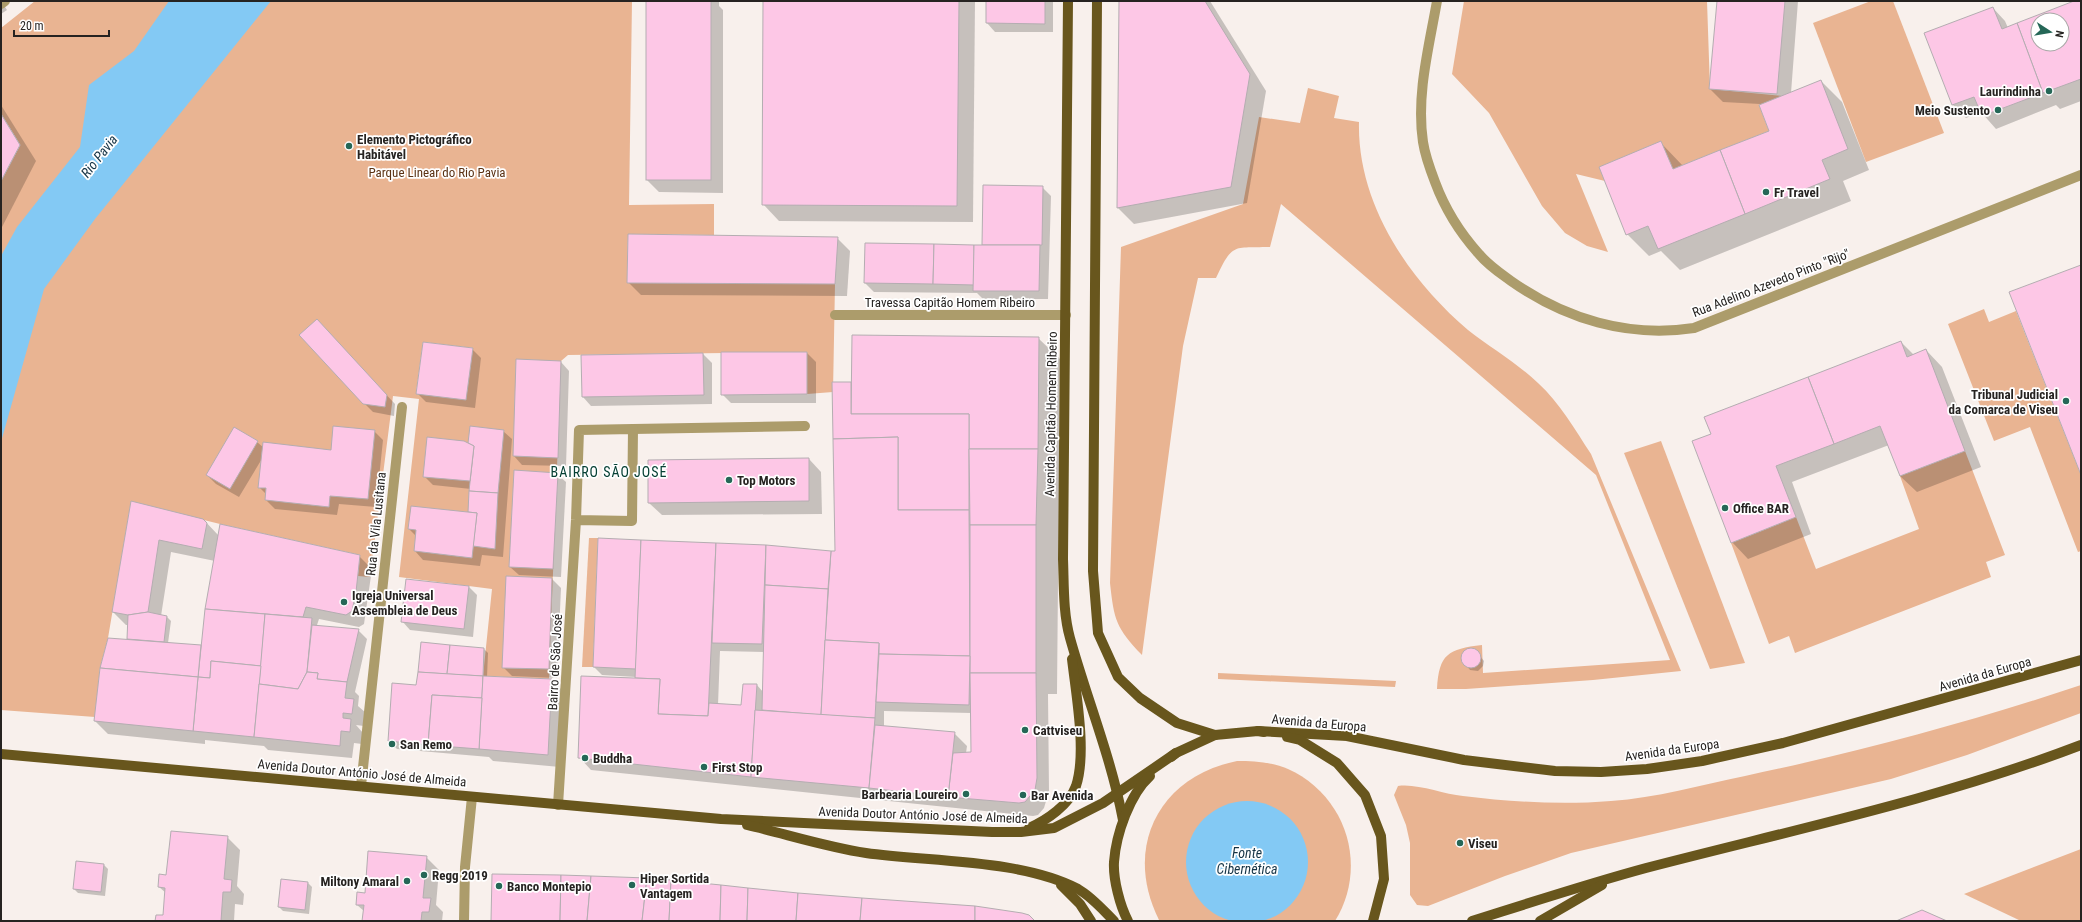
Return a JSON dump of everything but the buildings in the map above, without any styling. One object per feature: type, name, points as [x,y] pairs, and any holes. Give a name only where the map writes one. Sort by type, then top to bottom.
[{"type":"main road","name":"Avenida Capitão Homem Ribeiro","points":[[1068,1],[1063,559],[1070,637],[1101,734],[1118,793],[1123,820]]},
{"type":"main road","points":[[1097,1],[1093,571],[1098,633],[1118,677],[1140,698],[1177,723],[1215,735]]},
{"type":"main road","points":[[1021,832],[1043,822],[1065,802],[1076,786],[1080,762],[1080,744],[1070,637]]},
{"type":"main road","name":"Avenida da Europa","points":[[1258,731],[1347,736],[1464,760],[1555,771],[1601,772],[1647,769],[1702,761],[1783,743],[2081,660]]},
{"type":"main road","points":[[1128,921],[1121,908],[1114,862],[1123,820],[1144,782],[1176,753],[1215,735],[1258,731],[1300,740],[1337,763],[1365,795],[1381,836],[1384,879],[1373,921]]},
{"type":"main road","points":[[1472,921],[1617,876],[1917,798],[1998,774],[2081,745]]},
{"type":"main road","name":"Avenida Doutor António José de Almeida","points":[[1,754],[721,819],[900,829],[1021,832],[1054,828],[1103,803],[1176,753]]},
{"type":"main road","name":"Avenida Doutor António José de Almeida","points":[[721,819],[865,853],[1019,870],[1057,880],[1078,889],[1115,921]]},
{"type":"main road","points":[[1540,921],[1617,876]]},
{"type":"main road","points":[[1057,880],[1080,904],[1091,921]]},
{"type":"main road","points":[[1115,921],[1121,908]]},
{"type":"street","points":[[1,4],[5,1]]},
{"type":"street","name":"Rua Adelino Azevedo Pinto \"Rijo\"","points":[[1438,1],[1422,87],[1421,114],[1423,142],[1441,196],[1451,217],[1464,236],[1479,255],[1495,269],[1528,293],[1564,312],[1584,319],[1642,330],[1677,330],[1694,328],[2081,175]]},
{"type":"street","name":"Travessa Capitão Homem Ribeiro","points":[[835,315],[1066,315]]},
{"type":"street","name":"Rua da Vila Lusitana","points":[[362,786],[402,407]]},
{"type":"street","name":"Bairro de São José","points":[[558,805],[576,520],[579,430],[805,426]]},
{"type":"street","points":[[576,520],[632,521],[633,429]]},
{"type":"street","points":[[464,921],[465,867],[472,797]]},
{"type":"green space","name":"Parque Linear do Rio Pavia","points":[[35,1],[632,1],[629,205],[714,204],[714,235],[628,234],[627,282],[835,284],[833,392],[807,394],[807,352],[568,355],[561,361],[549,679],[483,676],[492,589],[399,577],[419,399],[393,396],[370,577],[358,576],[360,555],[220,524],[131,502],[108,638],[100,668],[95,717],[1,710],[1,181],[20,145],[1,114],[1,28]],"holes":[[[423,342],[473,348],[466,399],[416,393]]]},
{"type":"green space","points":[[1464,1],[1707,1],[1710,89],[1782,96],[1759,105],[1769,131],[1673,169],[1661,142],[1600,167],[1605,181],[1576,174],[1608,252],[1587,246],[1565,233],[1542,206],[1489,113],[1452,74]]},
{"type":"green space","points":[[1871,1],[1893,1],[1944,133],[1866,162],[1813,23]]},
{"type":"green space","points":[[1308,88],[1339,96],[1334,118],[1359,122],[1361,152],[1367,182],[1377,210],[1390,237],[1425,287],[1446,310],[1468,330],[1530,376],[1546,391],[1567,417],[1591,454],[1681,671],[1593,680],[1466,689],[1437,689],[1440,668],[1448,655],[1453,651],[1482,645],[1483,673],[1670,660],[1596,475],[1281,204],[1270,247],[1248,247],[1236,249],[1226,258],[1216,278],[1198,278],[1183,346],[1142,655],[1127,638],[1115,615],[1110,583],[1121,247],[1243,204],[1259,117],[1300,123]]},
{"type":"green space","points":[[1984,309],[1989,322],[2016,311],[2081,475],[2081,551],[2078,552],[2030,427],[1994,441],[1948,324]]},
{"type":"green space","points":[[1661,441],[1745,663],[1710,669],[1624,453]]},
{"type":"green space","points":[[1965,451],[2005,555],[1986,562],[1991,577],[1795,653],[1789,636],[1769,644],[1731,543],[1796,517],[1816,569],[1919,529],[1900,476]]},
{"type":"green space","points":[[589,538],[598,538],[593,667],[582,667]]},
{"type":"green space","points":[[1218,673],[1396,681],[1395,687],[1218,679]]},
{"type":"green space","points":[[2081,685],[2081,713],[1967,755],[1891,779],[1571,853],[1505,876],[1428,906],[1417,905],[1410,895],[1410,843],[1406,825],[1394,795],[1398,786],[1405,785],[1421,787],[1463,796],[1537,802],[1574,803],[1645,797],[1787,767],[1872,746],[1956,724]]},
{"type":"green space","points":[[1237,761],[1263,762],[1288,769],[1308,781],[1325,796],[1337,814],[1346,834],[1350,856],[1350,878],[1345,900],[1335,921],[1159,920],[1149,893],[1145,867],[1147,842],[1155,820],[1168,799],[1186,782],[1209,769]]},
{"type":"green space","points":[[2081,849],[2081,921],[2021,921],[1964,894]]},
{"type":"water","name":"Rio Pavia","points":[[169,1],[271,1],[95,219],[44,289],[1,442],[1,256],[17,227],[80,147],[89,85],[134,51]]},
{"type":"water","name":"Fonte Cibernética","points":[[1247,801],[1270,806],[1290,819],[1303,839],[1308,862],[1303,885],[1290,905],[1270,918],[1247,923],[1224,918],[1204,905],[1191,885],[1186,862],[1191,839],[1204,819],[1224,806]]},
{"type":"place","name":"Laurindinha","points":[[2049,91]]},
{"type":"place","name":"Meio Sustento","points":[[1998,110]]},
{"type":"place","name":"Elemento Pictográfico Habitável","points":[[349,146]]},
{"type":"place","name":"Fr Travel","points":[[1766,192]]},
{"type":"place","name":"Tribunal Judicial da Comarca de Viseu","points":[[2066,401]]},
{"type":"place","name":"Top Motors","points":[[729,480]]},
{"type":"place","name":"Office BAR","points":[[1725,508]]},
{"type":"place","name":"Igreja Universal Assembleia de Deus","points":[[344,602]]},
{"type":"place","name":"Cattviseu","points":[[1025,730]]},
{"type":"place","name":"San Remo","points":[[392,744]]},
{"type":"place","name":"Buddha","points":[[585,758]]},
{"type":"place","name":"First Stop","points":[[704,767]]},
{"type":"place","name":"Barbearia Loureiro","points":[[966,794]]},
{"type":"place","name":"Bar Avenida","points":[[1023,795]]},
{"type":"place","name":"Viseu","points":[[1460,843]]},
{"type":"place","name":"Regg 2019","points":[[424,875]]},
{"type":"place","name":"Miltony Amaral","points":[[407,881]]},
{"type":"place","name":"Hiper Sortida Vantagem","points":[[632,885]]},
{"type":"place","name":"Banco Montepio","points":[[499,886]]},
{"type":"district","name":"BAIRRO SÃO JOSÉ","points":[[609,472]]}]
